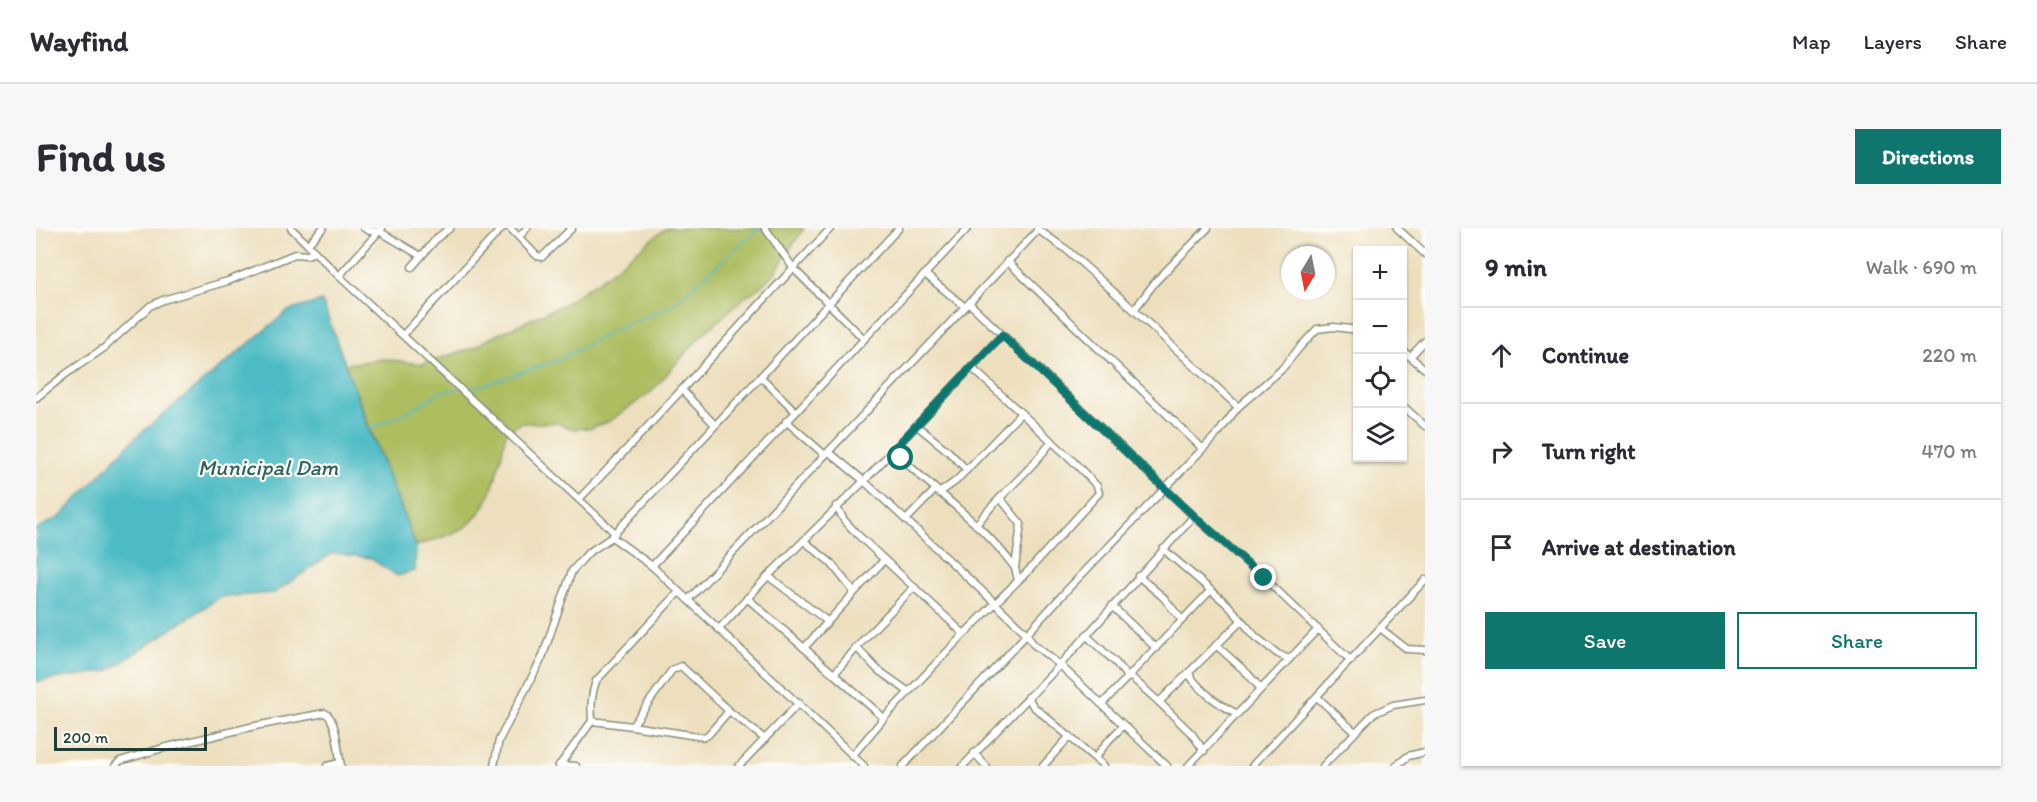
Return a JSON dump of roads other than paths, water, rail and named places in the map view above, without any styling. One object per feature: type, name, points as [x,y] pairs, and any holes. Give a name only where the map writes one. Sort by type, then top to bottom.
[{"type":"street","points":[[291,228],[339,276],[579,499],[613,535],[652,566],[864,766]]},
{"type":"street","points":[[308,244],[323,228]]},
{"type":"street","points":[[364,228],[370,231],[380,230],[421,256]]},
{"type":"street","points":[[412,267],[436,238],[450,228]]},
{"type":"street","points":[[403,335],[502,228]]},
{"type":"street","points":[[510,228],[537,256],[542,257],[573,228]]},
{"type":"street","points":[[519,237],[527,228]]},
{"type":"street","points":[[765,228],[794,269],[864,339]]},
{"type":"street","points":[[579,499],[831,228]]},
{"type":"street","points":[[494,766],[499,740],[542,658],[572,571],[588,553],[613,535],[899,228]]},
{"type":"street","points":[[652,566],[968,228]]},
{"type":"street","points":[[1134,310],[1156,281],[1208,228]]},
{"type":"street","points":[[1397,228],[1425,254]]},
{"type":"street","points":[[688,600],[1037,229],[1059,243],[1238,407]]},
{"type":"street","points":[[339,276],[380,230]]},
{"type":"street","points":[[36,398],[104,348],[150,306],[228,281],[295,254],[307,255],[315,252]]},
{"type":"street","points":[[1007,261],[1202,448]]},
{"type":"street","points":[[926,275],[967,305],[1002,335],[1351,661]]},
{"type":"street","points":[[903,766],[1165,488],[1238,407],[1275,376],[1317,329],[1334,327],[1353,329]]},
{"type":"street","points":[[719,629],[836,506],[864,481],[1002,335]]},
{"type":"street","points":[[1411,356],[1425,341]]},
{"type":"street","points":[[1407,353],[1425,369]]},
{"type":"street","points":[[852,756],[884,718],[1029,570],[1099,492],[1097,486],[1052,441],[971,367]]},
{"type":"street","points":[[761,377],[795,411]]},
{"type":"street","points":[[682,390],[716,424]]},
{"type":"street","points":[[1405,408],[1425,426]]},
{"type":"street","points":[[906,520],[937,491],[967,470],[1022,413]]},
{"type":"street","points":[[786,421],[864,481],[1028,634],[1033,644],[1060,665],[1167,766]]},
{"type":"street","points":[[916,425],[948,450],[967,470]]},
{"type":"street","points":[[976,525],[1038,460],[1052,441]]},
{"type":"street","points":[[893,450],[1001,549],[1015,568]]},
{"type":"street","points":[[1000,498],[1021,524],[1015,568],[1018,580]]},
{"type":"street","points":[[836,506],[844,520],[964,634]]},
{"type":"street","points":[[963,766],[1060,665],[1194,516]]},
{"type":"street","points":[[804,541],[831,563],[854,592]]},
{"type":"street","points":[[1163,549],[1228,605],[1263,643],[1278,654],[1289,658]]},
{"type":"street","points":[[804,648],[884,560]]},
{"type":"street","points":[[768,576],[827,621]]},
{"type":"street","points":[[1138,576],[1163,597],[1182,620]]},
{"type":"street","points":[[1252,766],[1425,580]]},
{"type":"street","points":[[834,674],[856,647],[914,587]]},
{"type":"street","points":[[1102,704],[1210,591]]},
{"type":"street","points":[[559,766],[592,721],[591,701],[596,681],[679,592]]},
{"type":"street","points":[[747,598],[884,718]]},
{"type":"street","points":[[1112,606],[1156,648]]},
{"type":"street","points":[[1159,702],[1241,621]]},
{"type":"street","points":[[1188,766],[1318,628]]},
{"type":"street","points":[[1380,628],[1407,649],[1422,650],[1425,642]]},
{"type":"street","points":[[1086,635],[1192,734],[1204,751]]},
{"type":"street","points":[[1216,645],[1261,689]]},
{"type":"street","points":[[856,647],[878,670],[909,692]]},
{"type":"street","points":[[632,726],[672,670],[679,666],[684,668],[729,711],[765,739]]},
{"type":"street","points":[[1188,673],[1206,694],[1217,703],[1238,714]]},
{"type":"street","points":[[1028,697],[1033,706],[1070,736],[1098,763],[1109,740],[1123,726]]},
{"type":"street","points":[[1317,697],[1355,732]]},
{"type":"street","points":[[1323,766],[1373,714],[1393,705],[1425,700]]},
{"type":"street","points":[[739,766],[799,703]]},
{"type":"street","points":[[592,721],[704,737],[729,711]]},
{"type":"street","points":[[116,766],[120,761],[163,748],[325,712],[331,717],[340,765],[327,766]]},
{"type":"street","points":[[1043,766],[1070,736]]},
{"type":"street","points":[[1396,766],[1408,756],[1425,752]]},
{"type":"street","points":[[974,753],[986,766]]},
{"type":"street","points":[[559,766],[576,766]]},
{"type":"water","name":"Municipal Dam","points":[[322,301],[369,429],[416,546],[415,571],[397,576],[370,558],[333,553],[274,593],[220,597],[108,671],[36,682],[36,529],[60,517],[135,438],[288,311]]},
{"type":"waterway","points":[[462,388],[481,386],[558,360],[607,334],[672,305],[760,228]]},
{"type":"waterway","points":[[370,428],[404,414],[442,391],[458,389]]}]
